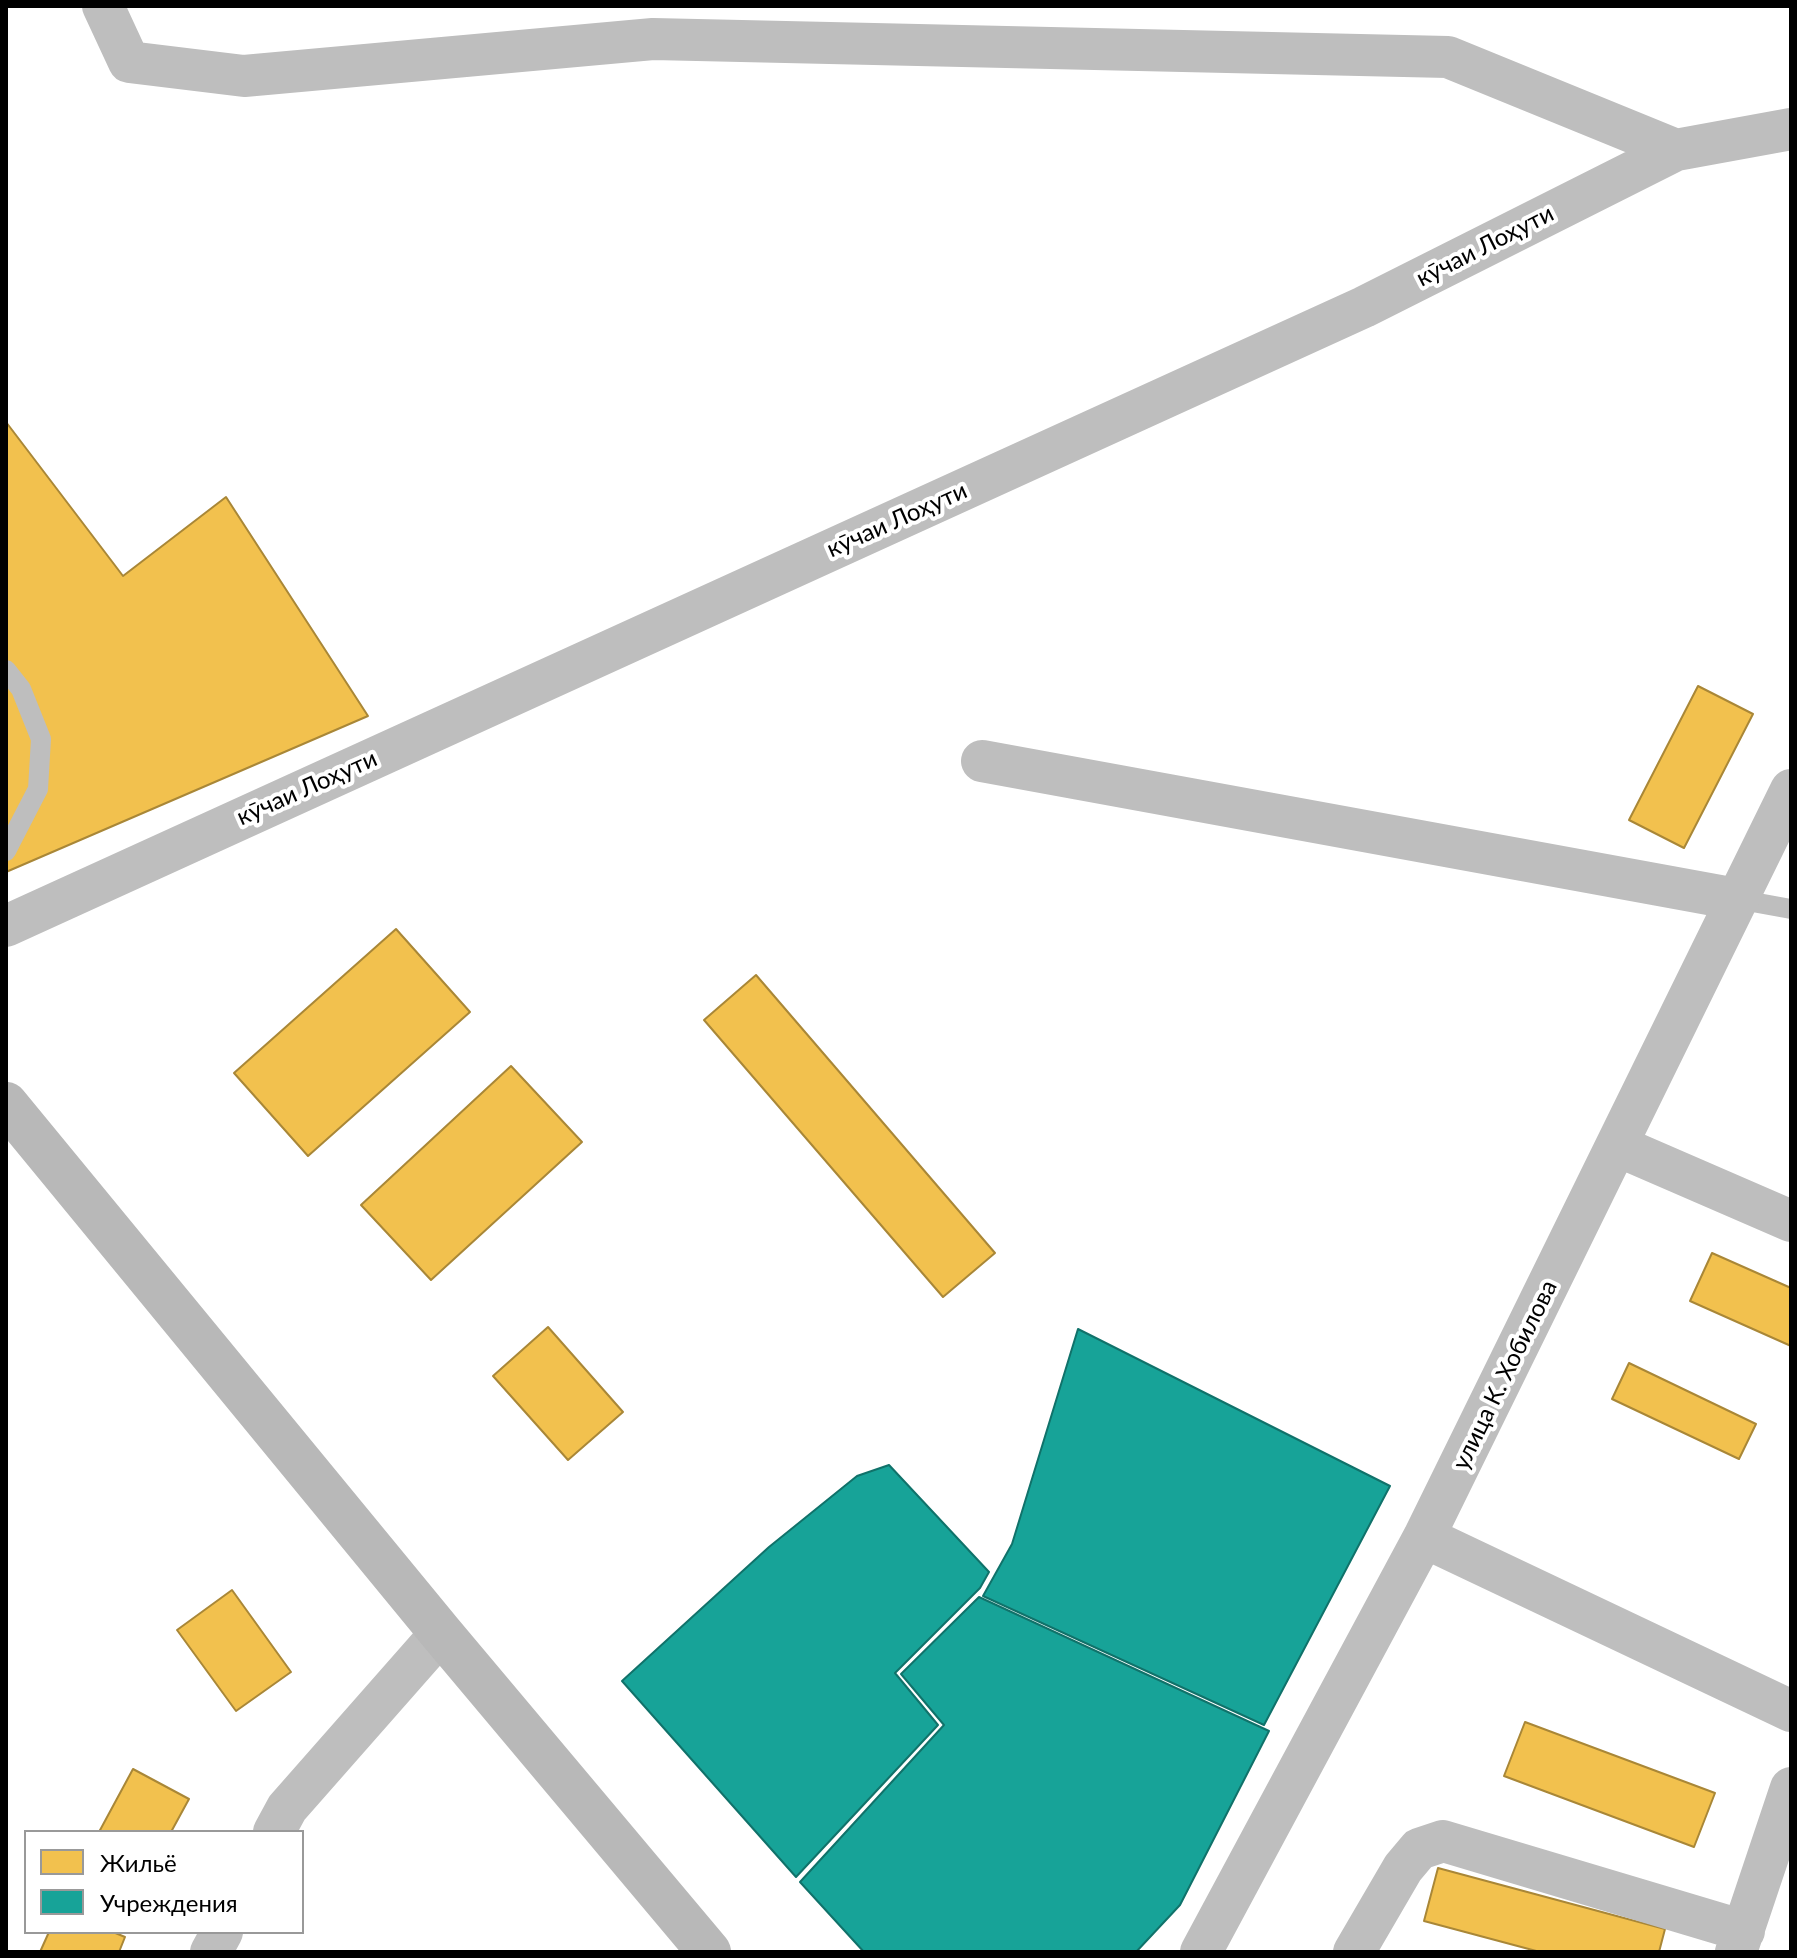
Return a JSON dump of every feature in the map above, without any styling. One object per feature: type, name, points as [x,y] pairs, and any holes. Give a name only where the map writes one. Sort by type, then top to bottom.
[{"type":"street","points":[[103,6],[129,62],[244,76],[653,39],[1448,57],[1676,150]]},
{"type":"street","name":"кӯчаи Лоҳути","points":[[6,926],[1364,307],[1676,150],[1791,129]]},
{"type":"street","points":[[982,761],[1736,899]]},
{"type":"street","name":"улица К. Хобилова","points":[[1201,1952],[1424,1537],[1791,790]]},
{"type":"street","points":[[6,1104],[707,1951]]},
{"type":"street","points":[[1618,1146],[1791,1221]]},
{"type":"street","points":[[1424,1537],[1791,1711]]},
{"type":"street","points":[[275,1830],[287,1808],[441,1633]]},
{"type":"street","points":[[1354,1952],[1403,1868],[1419,1849],[1443,1841],[1740,1941],[1791,1788]]},
{"type":"street","points":[[211,1952],[221,1934]]},
{"type":"lane","points":[[6,670],[21,689],[41,739],[38,789],[6,851]]},
{"type":"lane","points":[[1736,899],[1791,909]]},
{"type":"building: Жильё","points":[[6,422],[123,576],[226,497],[368,716],[6,872]]},
{"type":"building: Жильё","points":[[1698,686],[1753,714],[1684,848],[1629,820]]},
{"type":"building: Жильё","points":[[396,929],[470,1012],[308,1156],[234,1073]]},
{"type":"building: Жильё","points":[[756,975],[995,1253],[943,1297],[704,1020]]},
{"type":"building: Жильё","points":[[511,1066],[582,1142],[431,1280],[361,1205]]},
{"type":"building: Жильё","points":[[1712,1253],[1791,1288],[1791,1346],[1690,1301]]},
{"type":"building: Жильё","points":[[548,1327],[623,1412],[568,1460],[493,1376]]},
{"type":"building: Жильё","points":[[1629,1363],[1756,1424],[1739,1459],[1612,1399]]},
{"type":"building: Жильё","points":[[232,1590],[291,1672],[236,1711],[177,1630]]},
{"type":"building: Жильё","points":[[1525,1722],[1715,1793],[1694,1847],[1504,1776]]},
{"type":"building: Жильё","points":[[133,1769],[189,1799],[172,1830],[100,1830]]},
{"type":"building: Жильё","points":[[1438,1868],[1665,1929],[1659,1952],[1540,1952],[1424,1921]]},
{"type":"building: Жильё","points":[[48,1934],[118,1934],[125,1937],[119,1952],[40,1952]]},
{"type":"building: Учреждения","points":[[1078,1329],[1390,1486],[1264,1725],[983,1596],[1012,1544]]},
{"type":"building: Учреждения","points":[[889,1465],[989,1572],[980,1588],[895,1673],[938,1725],[796,1877],[622,1681],[769,1547],[857,1476]]},
{"type":"building: Учреждения","points":[[979,1597],[1269,1731],[1180,1905],[1136,1952],[864,1952],[800,1882],[944,1725],[901,1674]]}]
